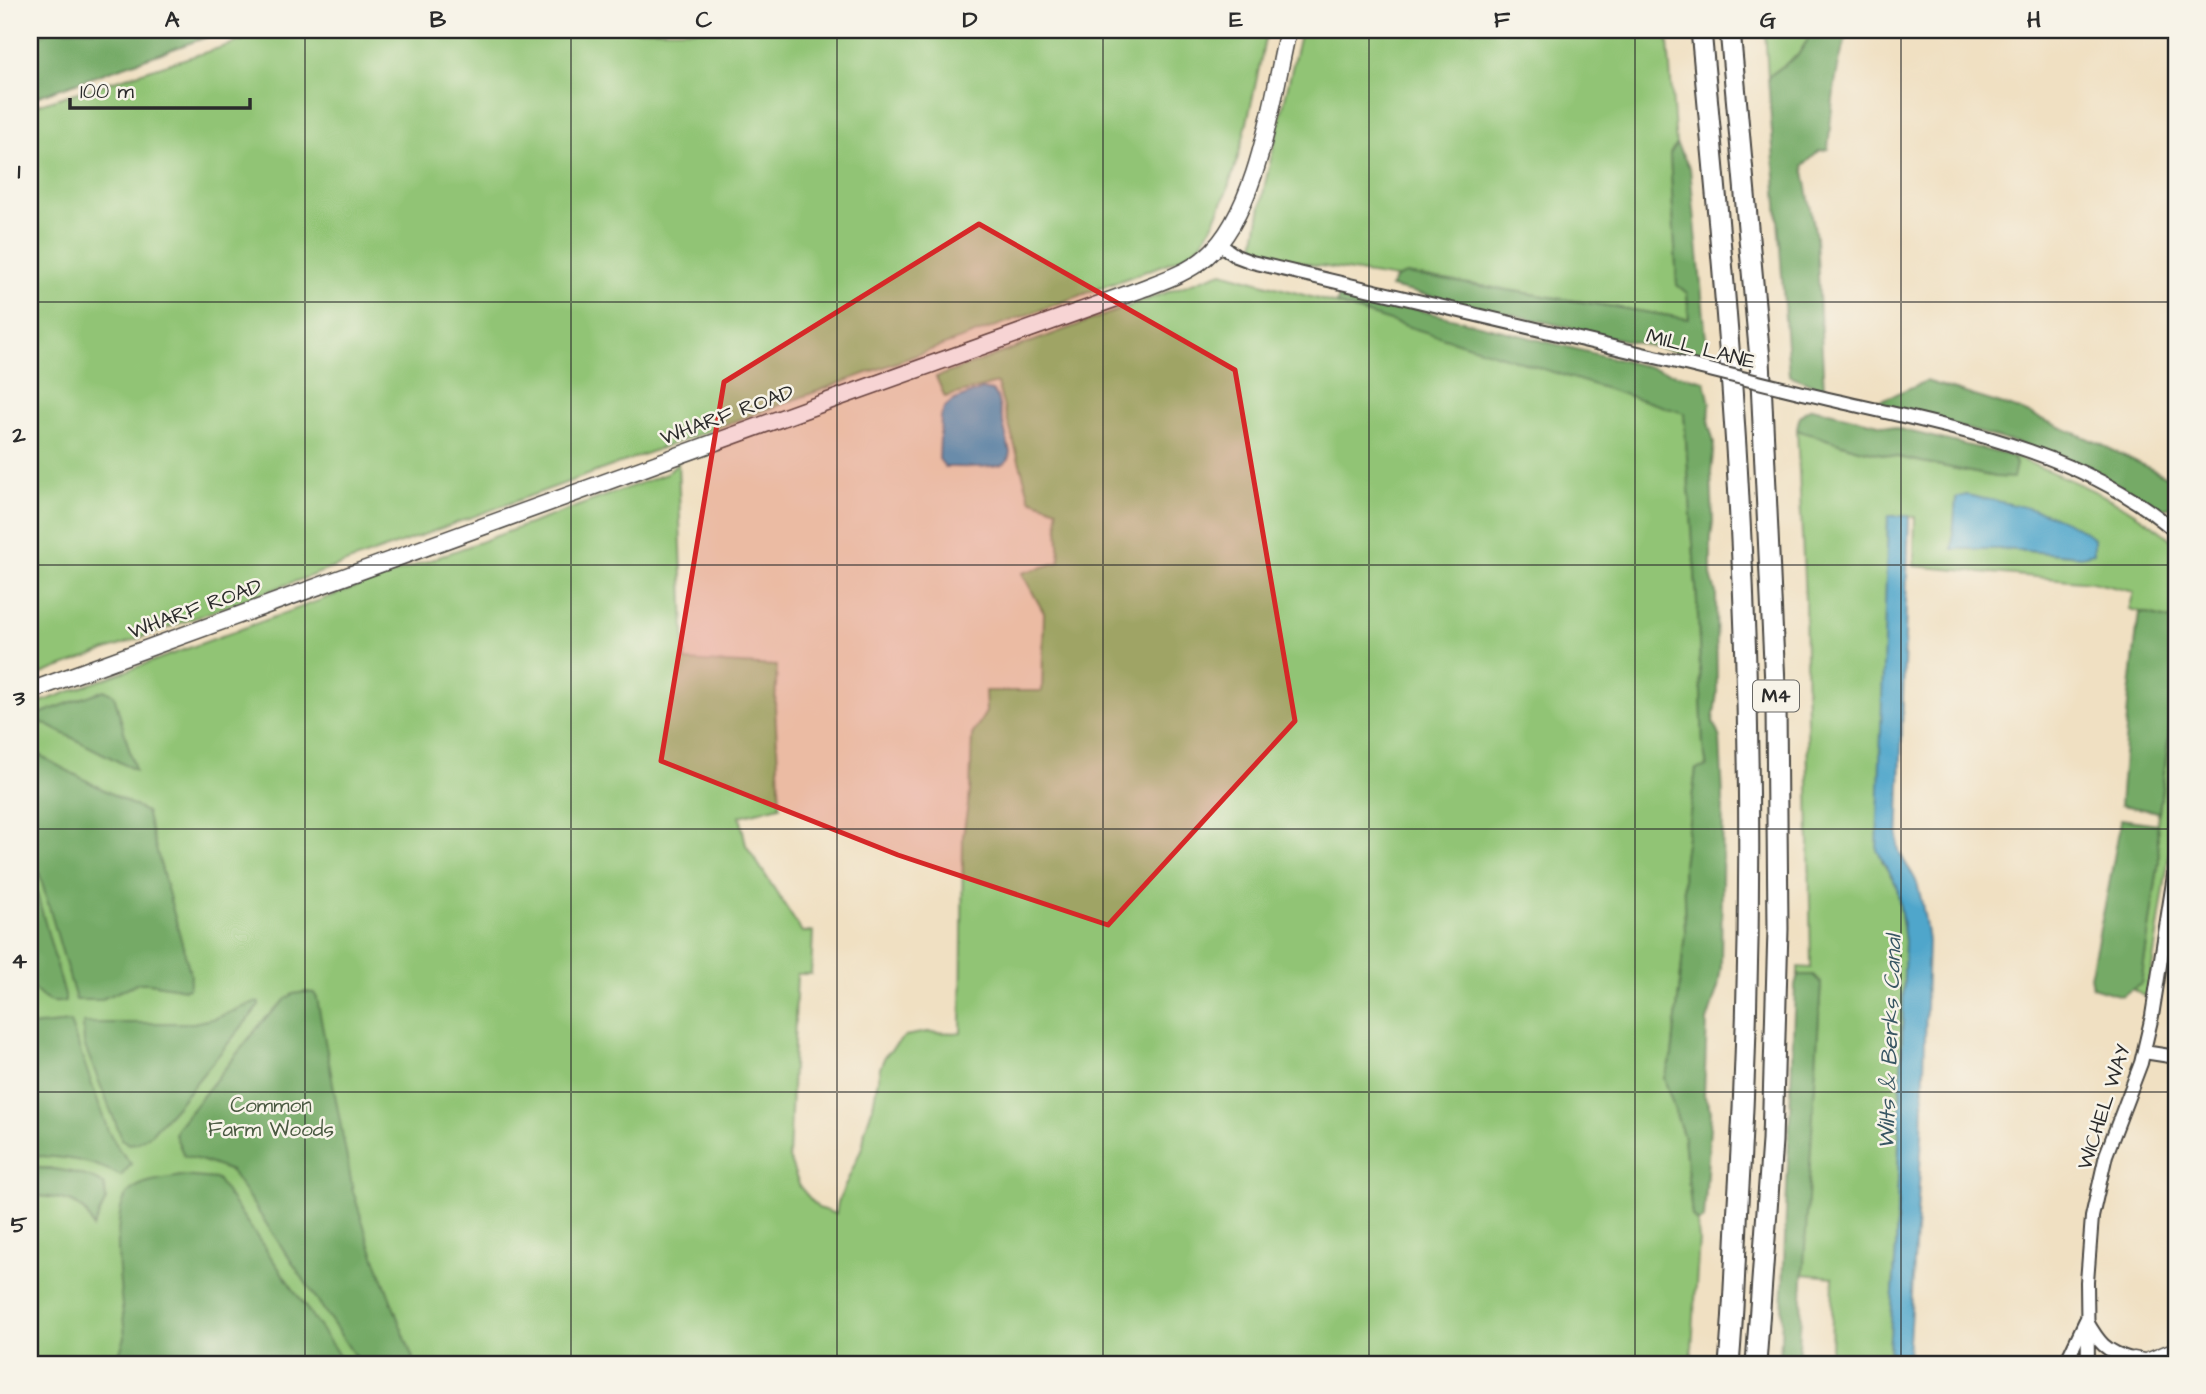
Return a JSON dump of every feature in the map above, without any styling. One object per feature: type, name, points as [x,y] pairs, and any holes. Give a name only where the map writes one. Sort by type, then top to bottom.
[{"type":"highway","name":"M4","points":[[1701,30],[1730,348],[1741,519],[1748,710],[1750,926],[1742,1140],[1728,1364]]},
{"type":"highway","name":"M4","points":[[1730,30],[1760,359],[1776,706],[1778,929],[1772,1141],[1756,1364]]},
{"type":"main road","name":"WHARF ROAD","points":[[30,691],[1147,287],[1190,268],[1219,244],[1241,210],[1253,179],[1288,30]]},
{"type":"main road","points":[[2114,1364],[2140,1362],[2176,1350]]},
{"type":"street","name":"MILL LANE","points":[[1219,244],[1236,256],[1252,262],[1803,393],[2034,453],[2093,477],[2170,522],[2176,531]]},
{"type":"street","name":"WICHEL WAY","points":[[2088,1364],[2088,1253],[2096,1194],[2106,1155],[2133,1088],[2144,1052],[2159,982],[2176,863]]},
{"type":"street","points":[[2144,1052],[2176,1057]]},
{"type":"street","points":[[2086,1320],[2105,1348],[2118,1356],[2140,1362]]},
{"type":"street","points":[[2061,1364],[2069,1356],[2086,1320]]},
{"type":"highlighted area","points":[[979,224],[1235,370],[1295,721],[1108,925],[898,855],[661,761],[724,382]]},
{"type":"green space","points":[[53,30],[227,30],[30,99],[30,38]]},
{"type":"green space","points":[[270,30],[1267,30],[1248,120],[1228,187],[1216,217],[1200,245],[1176,260],[30,678],[30,107]]},
{"type":"green space","points":[[1301,30],[1667,30],[1676,144],[1670,154],[1677,285],[1687,293],[1689,319],[1406,274],[1396,278],[1314,265],[1253,251],[1265,184]]},
{"type":"green space","points":[[1765,30],[1814,30],[1798,55],[1768,77]]},
{"type":"green space","points":[[1814,30],[1849,30],[1837,74],[1828,149],[1819,151],[1803,166],[1816,237],[1824,389],[1789,375],[1768,77],[1798,55]]},
{"type":"green space","points":[[1676,144],[1690,168],[1708,359],[1390,287],[1396,278],[1406,274],[1689,319],[1687,293],[1677,285],[1670,154]]},
{"type":"green space","points":[[1222,272],[1336,304],[1684,412],[1698,616],[1703,746],[1707,768],[1696,769],[1683,865],[1685,932],[1680,982],[1672,1055],[1664,1078],[1684,1138],[1692,1216],[1697,1222],[1699,1239],[1691,1364],[30,1364],[30,1195],[76,1204],[83,1209],[93,1227],[103,1206],[105,1190],[104,1184],[50,1168],[30,1168],[30,706],[666,474],[678,462],[685,661],[777,666],[775,706],[780,806],[740,816],[746,845],[802,932],[813,932],[811,974],[797,974],[789,1158],[800,1187],[818,1208],[836,1214],[838,1202],[863,1145],[885,1056],[905,1036],[927,1032],[961,1033],[963,835],[970,793],[972,735],[986,712],[985,691],[1042,691],[1044,613],[1022,573],[1060,562],[1057,509],[1030,499],[997,383],[945,397],[936,377]]},
{"type":"green space","points":[[1342,291],[1705,381],[1710,404],[1709,425],[1714,443],[1711,473],[1711,575],[1716,593],[1717,693],[1713,722],[1720,738],[1723,798],[1721,967],[1718,987],[1707,1021],[1704,1095],[1711,1111],[1704,1219],[1697,1222],[1692,1216],[1684,1138],[1664,1078],[1672,1055],[1680,982],[1685,932],[1683,865],[1696,769],[1707,767],[1703,746],[1698,616],[1684,413],[1336,304]]},
{"type":"green space","points":[[1926,381],[2020,410],[2096,442],[2176,481],[2176,506],[2165,509],[2062,456],[1874,403]]},
{"type":"green space","points":[[1812,408],[2012,456],[2016,464],[2013,478],[1995,477],[1858,449],[1797,430],[1801,416]]},
{"type":"green space","points":[[1797,430],[1858,449],[1995,477],[2016,464],[2012,456],[2119,504],[2176,544],[2176,621],[2129,609],[2134,592],[2092,582],[1914,566],[1915,517],[1888,516],[1882,861],[1897,886],[1905,940],[1896,1247],[1889,1351],[1901,1364],[1857,1364],[1834,1356],[1831,1351],[1833,1277],[1802,1274],[1821,983],[1813,975],[1798,975],[1798,967],[1811,968],[1805,600]],"holes":[[[1956,498],[2081,556],[2006,549],[1953,549]]]},
{"type":"green space","points":[[2139,612],[2176,621],[2176,681],[2159,812],[2120,805]]},
{"type":"green space","points":[[2176,681],[2176,810],[2152,968],[2145,997],[2132,989],[2141,984],[2159,861],[2157,824]]},
{"type":"green space","points":[[104,690],[114,695],[135,770],[31,717]]},
{"type":"green space","points":[[30,749],[146,812],[191,976],[189,988],[138,983],[100,1000],[76,1000],[30,841]]},
{"type":"green space","points":[[2121,819],[2157,824],[2159,861],[2141,984],[2121,996],[2092,987],[2090,976]]},
{"type":"green space","points":[[30,868],[65,1001],[49,1001],[30,986]]},
{"type":"green space","points":[[1798,975],[1813,975],[1821,983],[1798,1364],[1780,1364],[1795,986]]},
{"type":"green space","name":"Common Farm Woods","points":[[314,993],[317,998],[353,1191],[369,1242],[415,1364],[360,1364],[231,1171],[184,1156],[175,1135],[177,1128],[263,1021],[293,994]]},
{"type":"green space","name":"Common Farm Woods","points":[[255,1002],[259,1003],[259,1006],[151,1134],[137,1143],[128,1144],[122,1139],[84,1044],[83,1023],[193,1023],[216,1018]]},
{"type":"green space","points":[[70,1022],[108,1131],[131,1164],[121,1176],[77,1160],[30,1156],[30,1026]]},
{"type":"green space","points":[[30,1168],[68,1171],[104,1184],[106,1200],[93,1228],[89,1218],[77,1204],[60,1198],[30,1195]]},
{"type":"green space","name":"Common Farm Woods","points":[[181,1176],[217,1179],[345,1364],[112,1364],[125,1337],[118,1261],[119,1219],[123,1203],[129,1192],[140,1185]]},
{"type":"water","points":[[982,389],[992,391],[997,397],[1010,452],[1008,460],[993,466],[945,467],[939,459],[941,417],[944,408],[952,401]]},
{"type":"water","points":[[1966,495],[2033,509],[2065,521],[2094,538],[2094,553],[2081,556],[2006,549],[1952,549],[1956,498]]},
{"type":"water","points":[[1888,516],[1909,516],[1898,847],[1918,888],[1928,941],[1922,1137],[1908,1357],[1905,1364],[1901,1364],[1889,1351],[1896,1247],[1905,940],[1897,886],[1877,850]]},
{"type":"water label","name":"Wilts & Berks Canal","points":[[1890,1042]]}]
